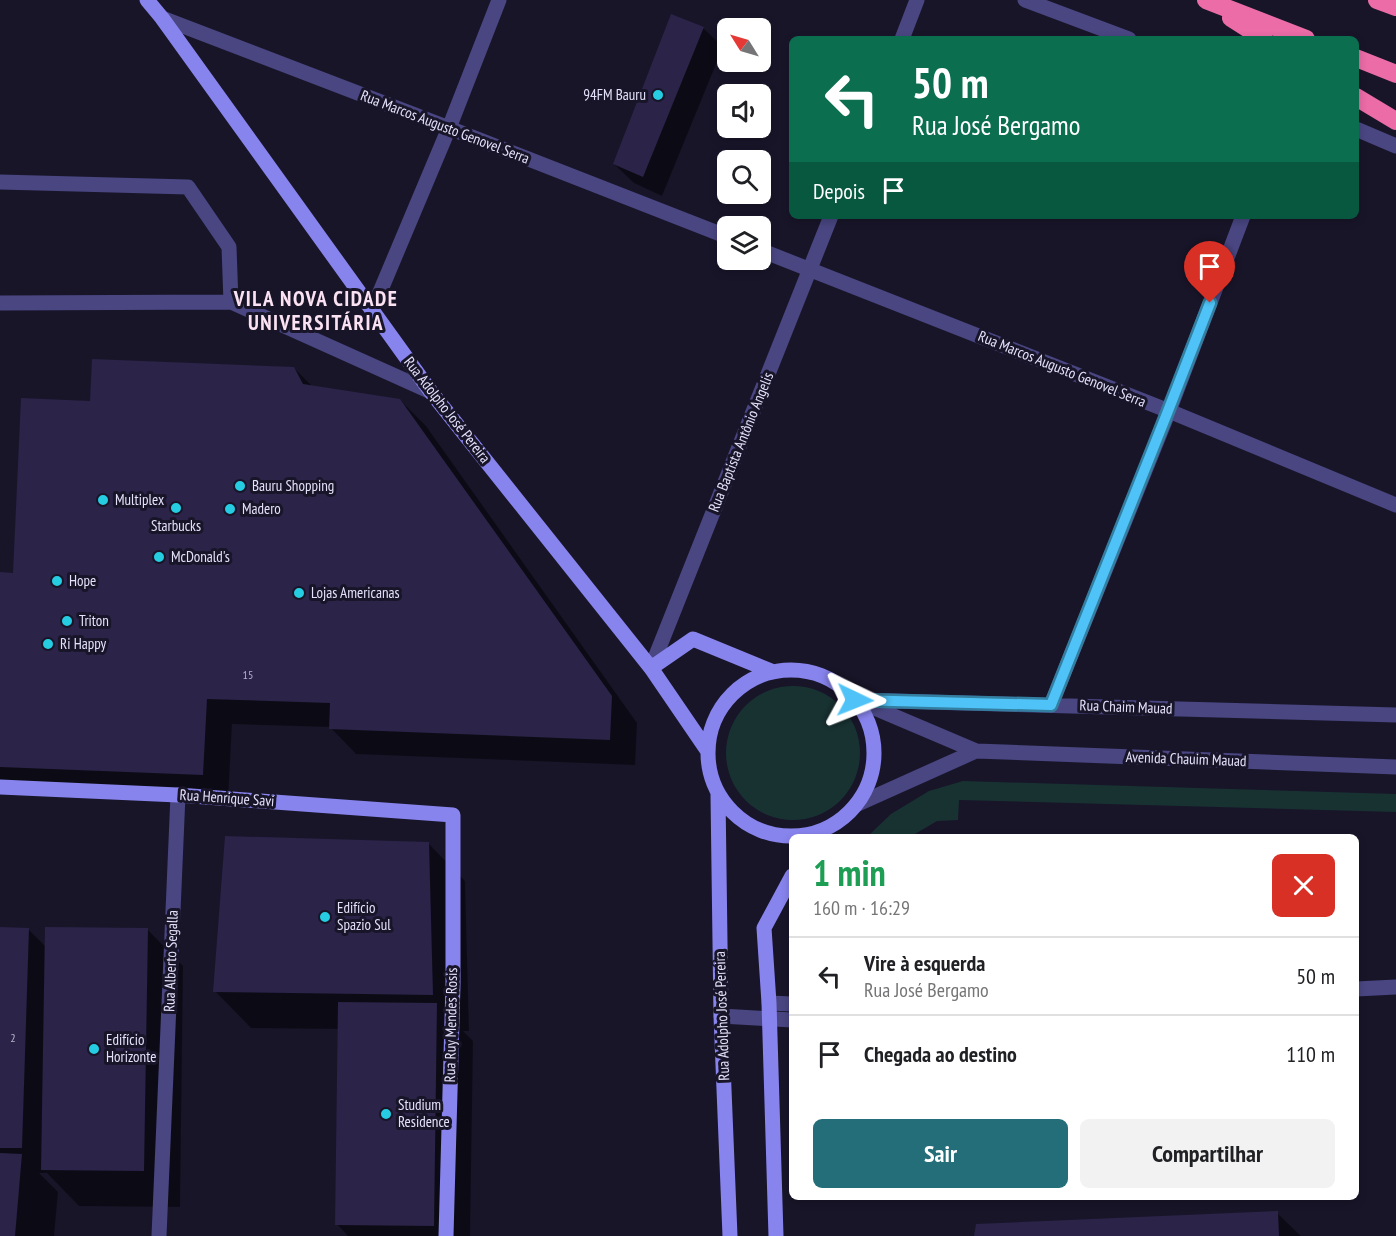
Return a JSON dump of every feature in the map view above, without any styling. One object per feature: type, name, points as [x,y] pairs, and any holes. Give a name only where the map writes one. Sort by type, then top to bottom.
[{"type":"highway","points":[[1203,0],[1259,36]]},
{"type":"highway","points":[[1203,0],[1298,36]]},
{"type":"highway","points":[[1377,0],[1396,7]]},
{"type":"highway","points":[[1359,59],[1396,74]]},
{"type":"highway","points":[[1359,99],[1396,122]]},
{"type":"street","name":"Rua Adolpho José Pereira","points":[[147,0],[431,392],[651,668],[707,750]]},
{"type":"street","points":[[372,311],[449,128],[499,0]]},
{"type":"street","points":[[903,36],[917,0]]},
{"type":"street","points":[[1025,0],[1121,36]]},
{"type":"street","name":"Rua Marcos Augusto Genovel Serra","points":[[162,18],[717,233]]},
{"type":"street","points":[[1359,130],[1396,146]]},
{"type":"street","points":[[0,182],[188,187],[230,247],[231,302]]},
{"type":"street","name":"Rua Baptista Antônio Angelis","points":[[651,668],[830,219]]},
{"type":"street","points":[[1051,705],[1168,411],[1241,219]]},
{"type":"street","name":"Rua Marcos Augusto Genovel Serra","points":[[771,254],[1168,411],[1396,505]]},
{"type":"street","points":[[0,303],[231,302],[431,392]]},
{"type":"street","points":[[651,668],[693,639],[771,671]]},
{"type":"street","points":[[789,837],[759,831],[735,817],[718,795],[709,774],[707,750],[712,724],[726,700],[746,682],[771,671],[794,669],[816,673],[836,682],[855,700],[869,721],[875,749],[871,778],[858,804],[829,834]]},
{"type":"street","name":"Rua Chaim Mauad","points":[[855,700],[1396,715]]},
{"type":"street","name":"Avenida Chauim Mauad","points":[[855,700],[976,751],[1396,767]]},
{"type":"street","name":"Avenida Chauim Mauad","points":[[858,804],[976,751]]},
{"type":"street","name":"Rua Henrique Savi","points":[[0,787],[178,795],[453,815]]},
{"type":"street","name":"Rua Alberto Segalla","points":[[159,1236],[178,795]]},
{"type":"street","name":"Rua Adolpho José Pereira","points":[[718,795],[720,1016],[730,1236]]},
{"type":"street","name":"Rua Ruy Mendes Rosis","points":[[446,1236],[453,984],[453,815]]},
{"type":"street","points":[[815,834],[838,823]]},
{"type":"street","points":[[776,1236],[770,1019],[764,928],[789,882]]},
{"type":"street","points":[[1359,990],[1396,987]]},
{"type":"street","points":[[769,1003],[789,1004]]},
{"type":"street","points":[[720,1016],[789,1020]]},
{"type":"green space","points":[[793,686],[819,691],[841,705],[855,727],[860,753],[855,779],[841,801],[819,815],[793,820],[767,815],[745,801],[731,779],[726,753],[731,727],[745,705],[767,691]]},
{"type":"green space","points":[[963,781],[1396,794],[1396,812],[959,800],[958,820],[937,821],[915,834],[870,834],[891,814],[929,791]]},
{"type":"building","name":"94FM Bauru","points":[[671,14],[704,27],[643,177],[613,164]]},
{"type":"building","name":"Bauru Shopping","points":[[92,359],[294,367],[303,384],[400,399],[612,696],[610,740],[329,729],[330,703],[207,699],[203,775],[0,767],[0,572],[13,573],[21,398],[90,401]]},
{"type":"building","name":"Edifício Spazio Sul","points":[[225,836],[429,842],[433,995],[213,992]]},
{"type":"building","points":[[0,927],[29,928],[22,1148],[0,1148]]},
{"type":"building","name":"Edifício Horizonte","points":[[45,927],[148,928],[144,1171],[41,1170]]},
{"type":"building","name":"Studium Residence","points":[[338,1002],[437,1003],[434,1226],[335,1225]]},
{"type":"building","points":[[0,1153],[22,1154],[15,1236],[0,1236]]},
{"type":"building","points":[[1278,1211],[1279,1236],[974,1236],[976,1224]]},
{"type":"place","name":"94FM Bauru","points":[[658,95]]},
{"type":"place","name":"Bauru Shopping","points":[[240,486]]},
{"type":"place","name":"Multiplex","points":[[103,500]]},
{"type":"place","name":"Starbucks","points":[[176,508]]},
{"type":"place","name":"Madero","points":[[230,509]]},
{"type":"place","name":"McDonald's","points":[[159,557]]},
{"type":"place","name":"Hope","points":[[57,581]]},
{"type":"place","name":"Lojas Americanas","points":[[299,593]]},
{"type":"place","name":"Triton","points":[[67,621]]},
{"type":"place","name":"Ri Happy","points":[[48,644]]},
{"type":"place","name":"Edifício Spazio Sul","points":[[325,917]]},
{"type":"place","name":"Edifício Horizonte","points":[[94,1049]]},
{"type":"place","name":"Studium Residence","points":[[386,1114]]},
{"type":"district","name":"VILA NOVA CIDADE UNIVERSITÁRIA","points":[[316,311]]},
{"type":"route","points":[[855,700],[1051,705],[1210,303]]}]
